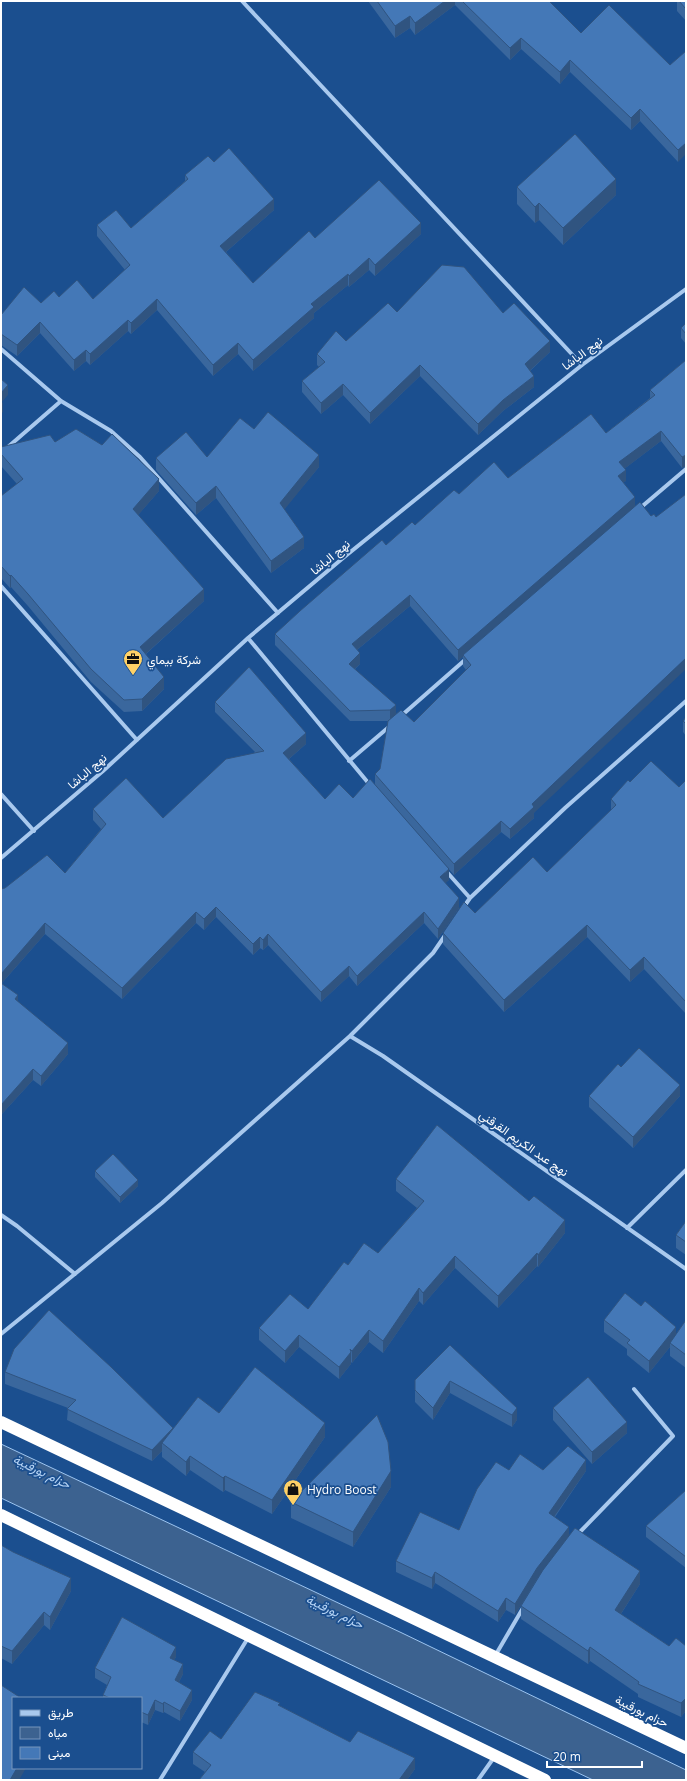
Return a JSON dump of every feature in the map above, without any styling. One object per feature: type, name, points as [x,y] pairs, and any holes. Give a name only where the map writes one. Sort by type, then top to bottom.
[{"type":"highway","name":"حزام بورقيبة","points":[[1,1422],[686,1748]]},
{"type":"highway","points":[[1,1515],[545,1780]]},
{"type":"street","points":[[242,1],[582,365]]},
{"type":"street","name":"نهج الباشا","points":[[1,858],[34,831],[137,740],[248,638],[427,489],[582,365],[686,289]]},
{"type":"street","points":[[1,349],[61,401],[111,431],[130,448],[278,613]]},
{"type":"street","points":[[1,454],[61,401]]},
{"type":"street","points":[[633,513],[686,469]]},
{"type":"street","points":[[1,586],[137,740]]},
{"type":"street","points":[[248,638],[349,761],[376,791]]},
{"type":"street","points":[[349,761],[468,657]]},
{"type":"street","points":[[462,910],[470,898],[565,808],[686,701]]},
{"type":"street","points":[[1,794],[34,831]]},
{"type":"street","points":[[444,868],[470,898]]},
{"type":"street","points":[[1,1334],[162,1203],[350,1036],[433,953],[449,928]]},
{"type":"street","name":"نهج عبد الكريم القرقني","points":[[350,1036],[383,1056],[686,1269]]},
{"type":"street","points":[[627,1228],[686,1170]]},
{"type":"street","points":[[1,1215],[17,1226],[75,1274]]},
{"type":"street","points":[[572,1541],[673,1436],[634,1389]]},
{"type":"street","points":[[495,1656],[527,1602]]},
{"type":"street","points":[[160,1780],[250,1636]]},
{"type":"street","points":[[478,1780],[495,1756]]},
{"type":"water","points":[[1,1444],[402,1633],[686,1770],[686,1780],[593,1780],[1,1498]]},
{"type":"building","points":[[377,1],[445,1],[415,23],[410,16],[395,26]]},
{"type":"building","points":[[462,1],[549,1],[581,33],[609,5],[670,65],[686,51],[686,143],[678,150],[640,109],[631,118],[570,60],[560,72],[521,38],[510,48]]},
{"type":"building","points":[[679,1],[686,1],[686,9]]},
{"type":"building","points":[[575,134],[616,179],[563,228],[539,203],[535,207],[517,187]]},
{"type":"building","points":[[229,148],[274,199],[220,246],[253,283],[309,231],[315,238],[379,180],[421,223],[375,265],[369,258],[349,276],[348,274],[311,304],[314,307],[253,360],[238,343],[213,365],[157,299],[131,323],[128,320],[90,354],[86,350],[74,360],[40,322],[17,345],[1,334],[1,315],[24,287],[41,303],[54,291],[59,297],[77,280],[93,299],[130,265],[97,225],[116,210],[131,228],[188,179],[185,175],[208,156],[214,162]]},
{"type":"building","points":[[442,265],[464,267],[503,313],[514,303],[550,341],[525,364],[534,376],[503,400],[478,424],[420,365],[370,413],[343,384],[321,403],[302,381],[325,362],[317,354],[336,331],[346,341],[388,303],[397,312]]},
{"type":"building","points":[[686,323],[686,334],[681,328]]},
{"type":"building","points":[[686,360],[686,455],[682,457],[661,431],[619,462],[626,470],[618,476],[635,497],[458,650],[410,595],[352,644],[360,653],[349,664],[396,705],[390,710],[350,711],[275,634],[382,540],[386,545],[412,522],[415,525],[454,490],[459,494],[494,462],[508,478],[591,414],[606,433],[655,395],[650,390]]},
{"type":"building","points":[[1,379],[8,385],[1,393]]},
{"type":"building","points":[[268,412],[319,455],[280,503],[304,537],[271,561],[216,486],[196,503],[156,458],[186,432],[207,457],[240,418],[254,429]]},
{"type":"building","points":[[76,429],[102,445],[112,434],[159,479],[133,509],[204,589],[140,647],[164,677],[142,699],[124,700],[91,669],[28,594],[1,566],[1,496],[23,479],[1,454],[1,447],[50,435],[55,442]]},
{"type":"building","points":[[686,494],[686,658],[532,804],[534,807],[510,829],[501,821],[454,864],[375,774],[380,769],[388,721],[401,710],[414,722],[471,665],[463,655],[640,502],[651,516],[654,514],[656,517]]},
{"type":"building","points":[[249,667],[306,733],[283,753],[325,799],[339,784],[353,798],[370,779],[449,869],[440,877],[459,898],[438,929],[424,912],[357,976],[349,966],[321,992],[268,934],[263,940],[260,937],[253,944],[216,907],[204,919],[196,912],[122,988],[45,923],[1,974],[1,889],[5,888],[47,855],[65,873],[106,824],[93,809],[126,778],[163,818],[226,759],[264,751],[215,702]]},
{"type":"building","points":[[686,717],[686,724],[683,721]]},
{"type":"building","points":[[651,761],[679,787],[686,780],[686,1002],[644,957],[630,970],[587,925],[504,1000],[443,933],[464,902],[475,913],[533,857],[547,872],[616,805],[611,799],[628,780],[630,782]]},
{"type":"building","points":[[1,983],[18,995],[15,999],[68,1043],[41,1076],[33,1069],[1,1105]]},
{"type":"building","points":[[639,1048],[680,1085],[633,1137],[589,1096],[618,1064],[621,1067]]},
{"type":"building","points":[[437,1125],[529,1201],[534,1196],[565,1220],[538,1255],[537,1253],[498,1296],[455,1256],[423,1293],[419,1288],[383,1341],[369,1330],[352,1351],[350,1349],[351,1352],[339,1367],[299,1335],[285,1351],[259,1328],[290,1294],[308,1309],[344,1262],[348,1265],[364,1243],[378,1253],[424,1201],[396,1179]]},
{"type":"building","points":[[113,1154],[138,1180],[120,1197],[95,1171]]},
{"type":"building","points":[[686,1221],[686,1242],[676,1235]]},
{"type":"building","points":[[625,1293],[641,1306],[645,1301],[676,1327],[649,1361],[627,1343],[630,1340],[604,1320]]},
{"type":"building","points":[[49,1310],[111,1367],[173,1428],[152,1450],[67,1409],[76,1400],[5,1372],[14,1349]]},
{"type":"building","points":[[686,1320],[686,1355],[670,1343]]},
{"type":"building","points":[[450,1345],[517,1408],[512,1415],[450,1381],[433,1408],[415,1390],[415,1380]]},
{"type":"building","points":[[255,1367],[325,1423],[272,1500],[225,1476],[223,1478],[190,1456],[186,1462],[162,1443],[198,1397],[219,1413]]},
{"type":"building","points":[[588,1377],[627,1422],[592,1452],[553,1408]]},
{"type":"building","points":[[377,1415],[388,1442],[391,1471],[353,1532],[291,1502]]},
{"type":"building","points":[[568,1446],[586,1460],[549,1513],[569,1527],[537,1568],[515,1604],[506,1598],[498,1611],[435,1572],[432,1578],[396,1561],[420,1512],[459,1530],[477,1489],[496,1462],[509,1470],[520,1454],[543,1470]]},
{"type":"building","points":[[686,1490],[686,1557],[646,1526]]},
{"type":"building","points":[[575,1528],[640,1571],[615,1610],[669,1646],[676,1638],[686,1646],[686,1700],[685,1699],[681,1703],[638,1684],[639,1682],[590,1647],[588,1651],[521,1606],[543,1570]]},
{"type":"building","points":[[1,1545],[13,1552],[71,1578],[50,1617],[44,1612],[12,1651],[1,1646]]},
{"type":"building","points":[[122,1617],[176,1647],[170,1658],[183,1664],[175,1680],[192,1690],[180,1711],[164,1702],[163,1704],[155,1700],[148,1715],[142,1712],[142,1697],[108,1697],[103,1695],[111,1677],[95,1668]]},
{"type":"building","points":[[1,1685],[19,1697],[12,1697],[12,1769],[16,1769],[10,1780],[1,1780]]},
{"type":"building","points":[[255,1692],[280,1703],[278,1705],[350,1742],[358,1731],[415,1758],[399,1780],[199,1780],[211,1765],[193,1752],[210,1731],[221,1739]]},
{"type":"place","name":"شركة بيماي","points":[[133,676]]},
{"type":"place","name":"Hydro Boost","points":[[293,1506]]}]
